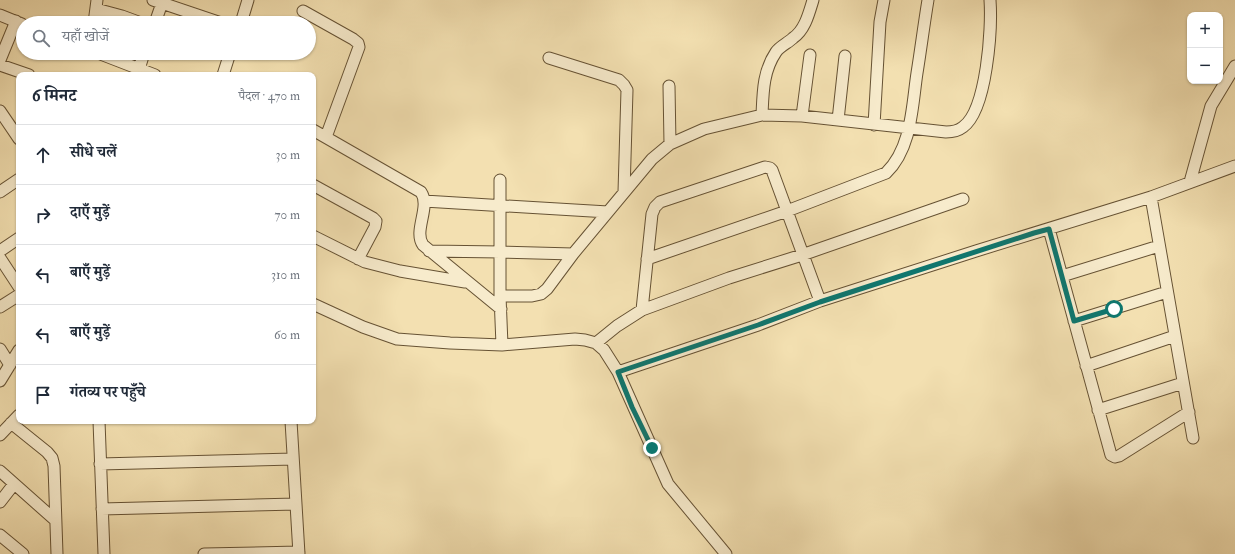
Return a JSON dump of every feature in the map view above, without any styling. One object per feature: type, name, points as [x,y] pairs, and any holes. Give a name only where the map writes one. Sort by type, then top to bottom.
[{"type":"street","points":[[242,16],[248,0]]},
{"type":"street","points":[[762,115],[764,82],[768,65],[777,50],[800,32],[813,0]]},
{"type":"street","points":[[874,125],[880,22],[884,0]]},
{"type":"street","points":[[647,260],[881,176],[891,168],[900,154],[909,129],[928,0]]},
{"type":"street","points":[[500,296],[532,296],[541,294],[652,159],[670,144],[704,129],[762,115],[802,116],[946,132],[956,131],[963,128],[970,120],[981,96],[985,80],[990,28],[990,0]]},
{"type":"street","points":[[156,16],[158,1],[201,16]]},
{"type":"street","points":[[95,16],[97,5],[122,16]]},
{"type":"street","points":[[303,10],[313,16]]},
{"type":"street","points":[[0,15],[16,21]]},
{"type":"street","points":[[316,18],[353,39],[358,43],[359,47],[326,137]]},
{"type":"street","points":[[0,60],[16,30]]},
{"type":"street","points":[[802,116],[810,55]]},
{"type":"street","points":[[838,120],[845,56]]},
{"type":"street","points":[[549,58],[619,80],[624,85],[626,90],[626,124],[624,192]]},
{"type":"street","points":[[116,60],[147,72]]},
{"type":"street","points":[[139,69],[142,60]]},
{"type":"street","points":[[224,72],[227,60]]},
{"type":"street","points":[[0,65],[20,72]]},
{"type":"street","points":[[1190,182],[1211,106],[1235,66]]},
{"type":"street","points":[[669,86],[670,144]]},
{"type":"street","points":[[0,111],[16,135]]},
{"type":"street","points":[[316,132],[418,190],[423,196],[424,200],[420,239],[423,245],[466,282],[501,309]]},
{"type":"street","points":[[618,372],[758,325],[820,302],[976,251],[1151,197],[1235,166]]},
{"type":"street","points":[[642,310],[652,214],[655,207],[660,202],[765,167],[772,170],[820,302]]},
{"type":"street","points":[[500,180],[500,296],[502,337]]},
{"type":"street","points":[[0,192],[16,181]]},
{"type":"street","points":[[316,187],[374,218],[376,221],[375,227],[358,259]]},
{"type":"street","points":[[1151,197],[1193,438]]},
{"type":"street","points":[[596,343],[617,326],[642,310],[729,278],[802,255],[963,199]]},
{"type":"street","points":[[424,200],[608,212]]},
{"type":"street","points":[[1049,229],[1109,453],[1116,457],[1189,412]]},
{"type":"street","points":[[316,238],[358,259],[400,271],[466,282]]},
{"type":"street","points":[[0,251],[16,240]]},
{"type":"street","points":[[1062,276],[1159,246]]},
{"type":"street","points":[[429,251],[573,254]]},
{"type":"street","points":[[0,258],[16,282]]},
{"type":"street","points":[[1074,321],[1167,292]]},
{"type":"street","points":[[0,307],[16,297]]},
{"type":"street","points":[[316,305],[363,328],[397,338],[450,343],[502,337],[575,339],[596,343],[604,350],[618,372],[668,484],[726,554]]},
{"type":"street","points":[[1086,366],[1175,336]]},
{"type":"street","points":[[0,349],[10,365]]},
{"type":"street","points":[[0,381],[16,355]]},
{"type":"street","points":[[1098,410],[1183,382]]},
{"type":"street","points":[[0,435],[15,419]]},
{"type":"street","points":[[20,424],[52,458],[54,466],[57,554]]},
{"type":"street","points":[[99,424],[104,554]]},
{"type":"street","points":[[204,554],[299,553],[291,424]]},
{"type":"street","points":[[100,464],[293,459]]},
{"type":"street","points":[[0,471],[55,520]]},
{"type":"street","points":[[0,502],[14,484]]},
{"type":"street","points":[[102,509],[296,504]]},
{"type":"street","points":[[0,535],[23,554]]},
{"type":"route","points":[[652,448],[632,407],[618,372],[758,325],[820,302],[1034,233],[1049,229],[1074,321],[1114,309]]}]
